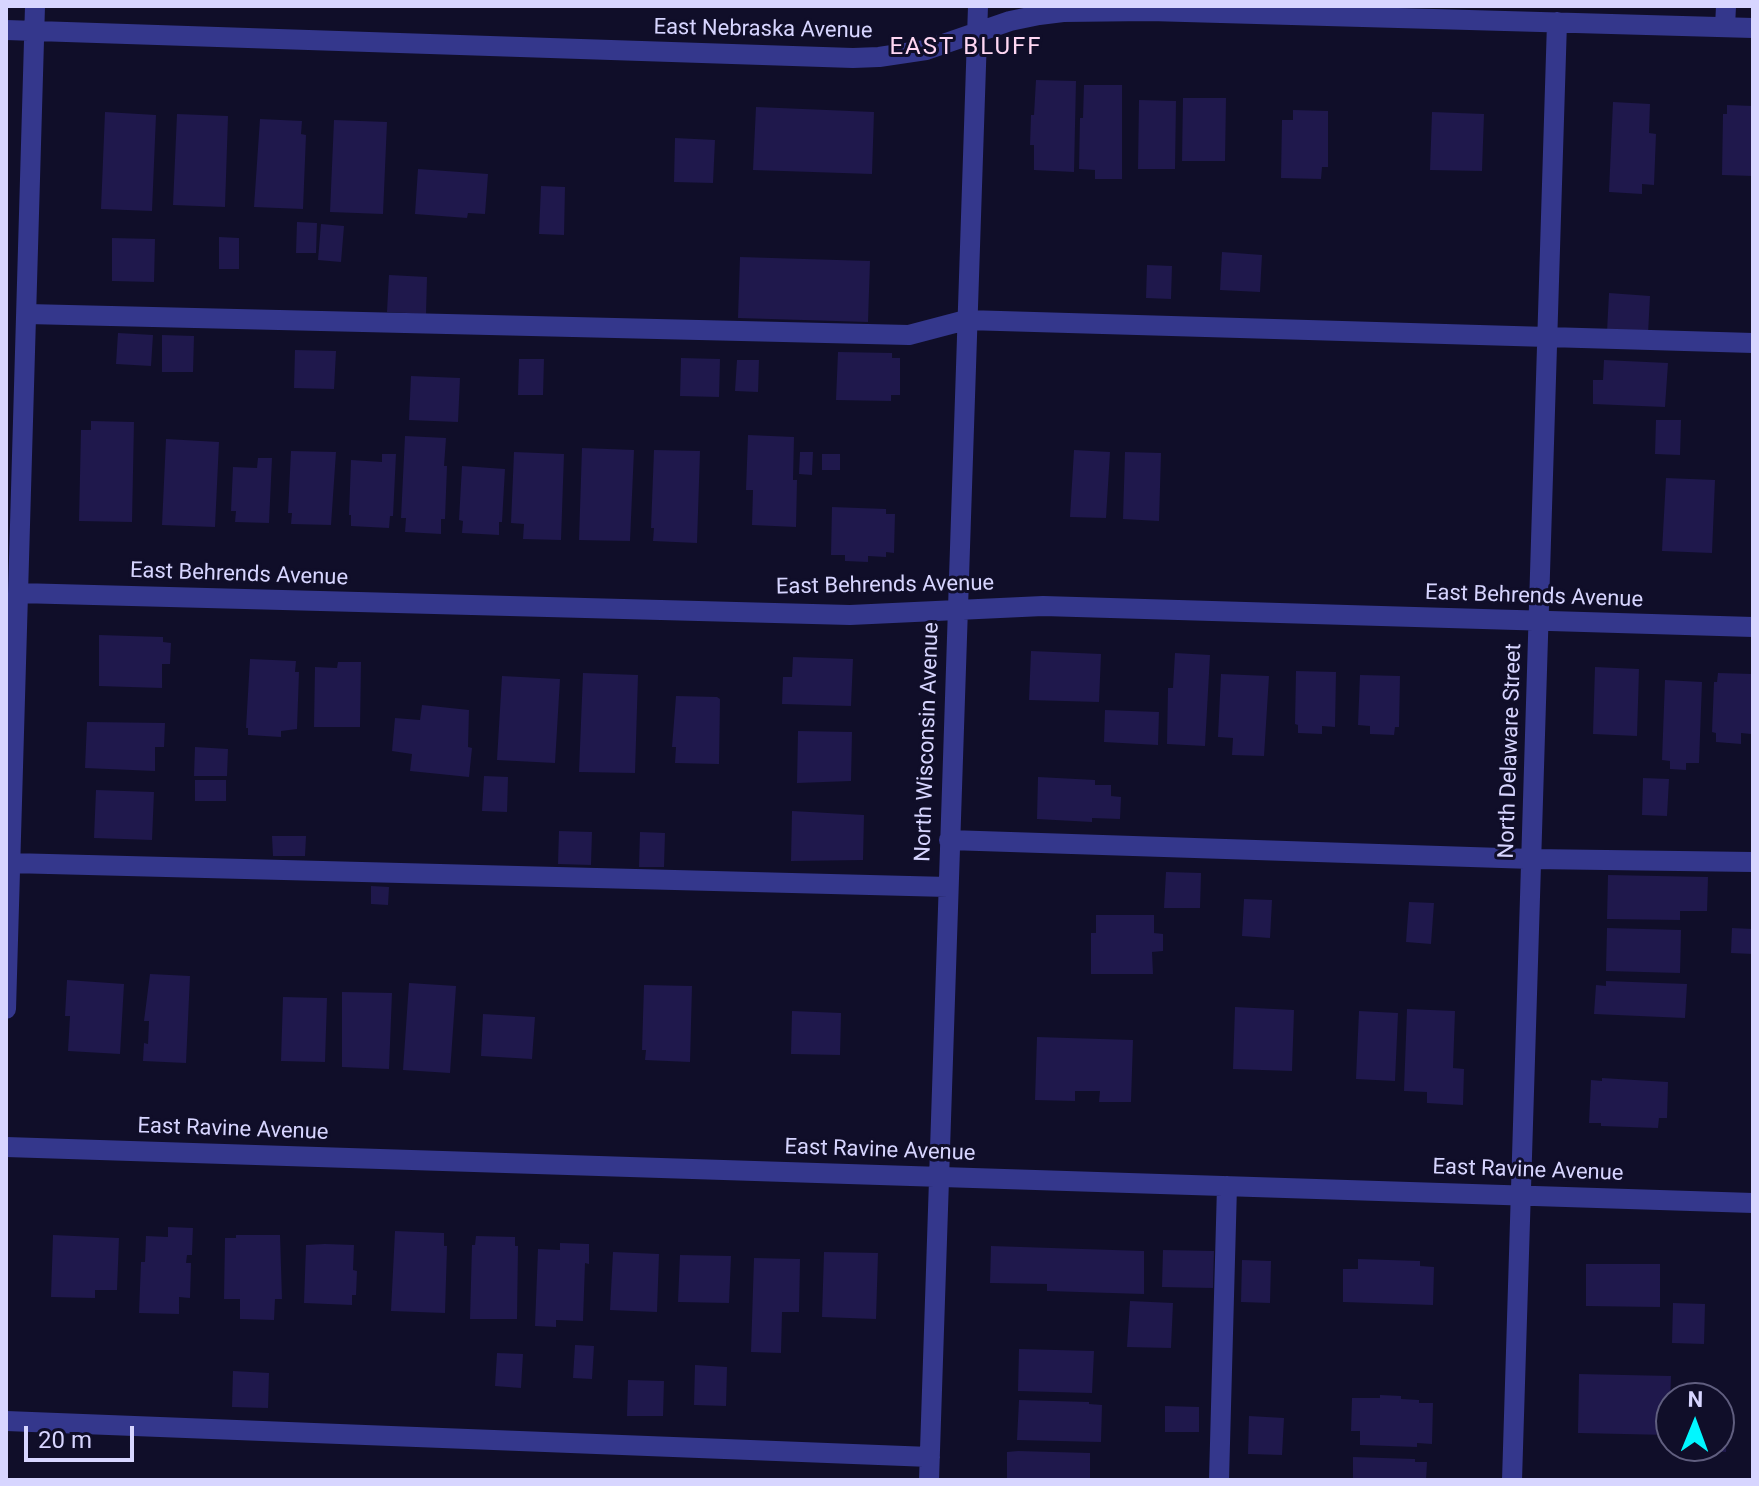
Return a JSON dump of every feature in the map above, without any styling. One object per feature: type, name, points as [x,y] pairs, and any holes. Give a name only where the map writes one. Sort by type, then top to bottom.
[{"type":"street","points":[[6,1009],[18,593],[16,336],[27,314],[35,6]]},
{"type":"street","name":"North Wisconsin Avenue","points":[[929,1480],[978,6]]},
{"type":"street","points":[[1725,27],[1726,6]]},
{"type":"street","name":"East Nebraska Avenue","points":[[6,30],[853,58],[926,50],[1010,21],[1079,12],[1150,11],[1753,28]]},
{"type":"street","name":"North Delaware Street","points":[[1512,1480],[1557,22]]},
{"type":"street","points":[[27,314],[909,335],[966,320],[1753,343]]},
{"type":"street","name":"East Behrends Avenue","points":[[18,593],[850,615],[1043,606],[1753,627]]},
{"type":"street","points":[[949,840],[1532,859],[1753,862]]},
{"type":"street","points":[[10,863],[948,887]]},
{"type":"street","name":"East Ravine Avenue","points":[[6,1147],[1753,1203]]},
{"type":"street","points":[[1219,1480],[1227,1186]]},
{"type":"street","points":[[6,1421],[930,1457]]},
{"type":"building","points":[[1036,80],[1076,81],[1074,172],[1034,170],[1034,145],[1030,145]]},
{"type":"building","points":[[1084,85],[1122,85],[1122,179],[1095,179],[1095,170],[1079,169]]},
{"type":"building","points":[[1183,98],[1226,98],[1225,161],[1182,161]]},
{"type":"building","points":[[1139,100],[1176,101],[1175,169],[1138,169]]},
{"type":"building","points":[[1613,102],[1650,104],[1649,133],[1656,134],[1654,185],[1642,184],[1642,194],[1609,192]]},
{"type":"building","points":[[1727,105],[1753,106],[1753,176],[1722,175],[1723,114],[1727,114]]},
{"type":"building","points":[[756,107],[874,112],[872,174],[753,170]]},
{"type":"building","points":[[1293,110],[1328,111],[1328,167],[1322,167],[1321,179],[1281,178],[1282,120],[1293,120]]},
{"type":"building","points":[[105,112],[156,115],[152,211],[101,209]]},
{"type":"building","points":[[1432,112],[1484,114],[1482,171],[1430,170]]},
{"type":"building","points":[[177,114],[228,116],[225,207],[173,205]]},
{"type":"building","points":[[260,119],[302,121],[301,134],[306,135],[303,209],[254,207]]},
{"type":"building","points":[[334,120],[387,122],[383,214],[330,212]]},
{"type":"building","points":[[675,138],[715,140],[713,183],[674,182]]},
{"type":"building","points":[[418,169],[488,174],[485,214],[468,213],[467,218],[415,214]]},
{"type":"building","points":[[541,186],[565,187],[564,235],[539,234]]},
{"type":"building","points":[[297,222],[317,223],[316,253],[296,253]]},
{"type":"building","points":[[321,224],[344,226],[341,262],[318,260]]},
{"type":"building","points":[[219,237],[239,238],[239,269],[219,269]]},
{"type":"building","points":[[112,238],[155,239],[154,282],[112,281]]},
{"type":"building","points":[[1222,252],[1262,255],[1260,292],[1220,290]]},
{"type":"building","points":[[740,257],[870,261],[868,322],[738,318]]},
{"type":"building","points":[[1147,265],[1172,266],[1171,299],[1146,298]]},
{"type":"building","points":[[389,275],[427,277],[426,314],[387,312]]},
{"type":"building","points":[[1609,293],[1650,296],[1648,334],[1607,332]]},
{"type":"building","points":[[118,333],[153,335],[151,366],[116,364]]},
{"type":"building","points":[[162,335],[194,336],[193,372],[162,372]]},
{"type":"building","points":[[295,350],[336,351],[334,389],[294,388]]},
{"type":"building","points":[[838,352],[892,353],[892,358],[900,358],[900,395],[891,395],[891,401],[836,400]]},
{"type":"building","points":[[681,358],[720,359],[719,397],[680,396]]},
{"type":"building","points":[[519,359],[544,359],[543,395],[518,395]]},
{"type":"building","points":[[737,360],[759,360],[758,392],[735,391]]},
{"type":"building","points":[[1604,360],[1668,363],[1665,407],[1593,404],[1593,380],[1603,380]]},
{"type":"building","points":[[411,376],[460,378],[458,422],[409,420]]},
{"type":"building","points":[[1656,420],[1681,420],[1680,455],[1655,454]]},
{"type":"building","points":[[91,421],[134,422],[132,522],[79,521],[81,430],[91,430]]},
{"type":"building","points":[[748,435],[794,437],[796,527],[752,525],[753,490],[746,490]]},
{"type":"building","points":[[405,436],[446,438],[445,519],[441,519],[441,534],[405,532],[406,518],[401,518]]},
{"type":"building","points":[[166,439],[219,442],[215,527],[162,525]]},
{"type":"building","points":[[582,448],[634,450],[630,541],[579,540]]},
{"type":"building","points":[[654,450],[700,451],[697,543],[653,541]]},
{"type":"building","points":[[1074,450],[1110,452],[1106,518],[1070,517]]},
{"type":"building","points":[[291,451],[336,452],[331,525],[291,524],[292,513],[288,513]]},
{"type":"building","points":[[514,452],[564,454],[561,540],[523,539],[524,524],[511,523]]},
{"type":"building","points":[[800,452],[813,452],[812,475],[799,474]]},
{"type":"building","points":[[1125,452],[1161,453],[1159,521],[1123,519]]},
{"type":"building","points":[[382,454],[396,454],[393,516],[390,516],[389,528],[351,526],[351,460],[382,462]]},
{"type":"building","points":[[822,454],[840,454],[840,470],[822,470]]},
{"type":"building","points":[[258,458],[272,458],[269,523],[235,522],[236,511],[231,511],[233,467],[257,468]]},
{"type":"building","points":[[462,466],[505,469],[499,535],[462,533],[463,521],[459,520]]},
{"type":"building","points":[[1666,478],[1715,480],[1712,553],[1662,551]]},
{"type":"building","points":[[832,507],[886,509],[886,514],[895,514],[894,553],[886,552],[886,557],[868,556],[868,562],[845,561],[845,555],[831,555]]},
{"type":"building","points":[[99,635],[163,637],[163,642],[171,643],[170,664],[162,664],[162,688],[99,686]]},
{"type":"building","points":[[1031,651],[1101,654],[1099,702],[1029,700]]},
{"type":"building","points":[[1175,653],[1210,655],[1205,746],[1167,744],[1168,688],[1173,688]]},
{"type":"building","points":[[793,657],[853,659],[851,706],[782,704],[783,677],[792,677]]},
{"type":"building","points":[[250,659],[296,661],[295,672],[299,672],[297,729],[281,731],[281,737],[248,735]]},
{"type":"building","points":[[338,662],[361,662],[360,727],[314,727],[315,667],[337,668]]},
{"type":"building","points":[[1595,667],[1639,669],[1637,736],[1593,734]]},
{"type":"building","points":[[1296,671],[1336,672],[1335,727],[1322,726],[1322,734],[1298,733],[1298,725],[1295,724]]},
{"type":"building","points":[[583,673],[638,675],[635,773],[579,772]]},
{"type":"building","points":[[1718,673],[1752,674],[1751,734],[1741,733],[1741,744],[1716,742],[1716,733],[1712,732],[1714,682],[1717,682]]},
{"type":"building","points":[[1221,674],[1269,676],[1264,756],[1232,755],[1233,738],[1218,737]]},
{"type":"building","points":[[1360,675],[1400,676],[1399,727],[1395,727],[1394,735],[1370,734],[1370,726],[1358,725]]},
{"type":"building","points":[[502,676],[560,679],[555,763],[497,760]]},
{"type":"building","points":[[1665,680],[1702,682],[1699,763],[1686,763],[1686,770],[1670,769],[1670,761],[1662,760]]},
{"type":"building","points":[[676,696],[720,699],[719,764],[675,763],[676,747],[672,747]]},
{"type":"building","points":[[422,705],[469,710],[468,747],[472,748],[469,777],[410,771],[412,754],[392,751],[395,718],[420,720]]},
{"type":"building","points":[[1105,710],[1159,712],[1158,745],[1104,742]]},
{"type":"building","points":[[87,722],[165,723],[164,747],[155,747],[155,771],[85,768]]},
{"type":"building","points":[[798,731],[852,732],[851,781],[797,783]]},
{"type":"building","points":[[195,747],[228,749],[227,776],[194,776]]},
{"type":"building","points":[[484,776],[508,777],[507,812],[482,811]]},
{"type":"building","points":[[1038,777],[1095,780],[1095,785],[1111,785],[1111,796],[1121,797],[1120,819],[1092,818],[1092,822],[1037,819]]},
{"type":"building","points":[[1643,778],[1669,779],[1667,816],[1642,815]]},
{"type":"building","points":[[195,780],[226,780],[226,801],[195,801]]},
{"type":"building","points":[[96,790],[154,792],[152,840],[94,838]]},
{"type":"building","points":[[792,811],[864,815],[863,860],[791,861]]},
{"type":"building","points":[[559,831],[592,832],[591,865],[558,864]]},
{"type":"building","points":[[640,832],[665,833],[664,867],[639,867]]},
{"type":"building","points":[[272,836],[306,836],[305,856],[273,856]]},
{"type":"building","points":[[1166,872],[1201,873],[1200,908],[1164,908]]},
{"type":"building","points":[[1608,875],[1708,877],[1707,911],[1680,911],[1680,920],[1607,919]]},
{"type":"building","points":[[371,886],[389,887],[388,905],[371,904]]},
{"type":"building","points":[[1244,899],[1272,900],[1270,938],[1242,936]]},
{"type":"building","points":[[1409,902],[1434,903],[1431,944],[1406,942]]},
{"type":"building","points":[[1096,915],[1154,915],[1154,933],[1163,934],[1163,951],[1152,952],[1153,974],[1091,974],[1091,933],[1096,933]]},
{"type":"building","points":[[1607,928],[1681,930],[1680,973],[1606,971]]},
{"type":"building","points":[[1732,928],[1753,929],[1753,954],[1731,953]]},
{"type":"building","points":[[150,974],[190,976],[186,1063],[143,1061],[144,1043],[148,1044],[149,1021],[144,1021]]},
{"type":"building","points":[[67,980],[124,984],[120,1054],[68,1051],[70,1016],[65,1016]]},
{"type":"building","points":[[1606,981],[1687,984],[1685,1018],[1594,1014],[1596,985],[1606,986]]},
{"type":"building","points":[[409,983],[456,986],[450,1073],[403,1070]]},
{"type":"building","points":[[644,985],[692,986],[690,1062],[645,1060],[646,1050],[642,1050]]},
{"type":"building","points":[[342,992],[392,993],[389,1069],[342,1067]]},
{"type":"building","points":[[283,997],[327,998],[325,1062],[281,1061]]},
{"type":"building","points":[[1235,1007],[1294,1010],[1292,1071],[1233,1069]]},
{"type":"building","points":[[1407,1009],[1455,1011],[1453,1068],[1464,1069],[1463,1105],[1427,1103],[1427,1092],[1404,1091]]},
{"type":"building","points":[[792,1011],[841,1013],[840,1055],[791,1054]]},
{"type":"building","points":[[1359,1011],[1398,1013],[1395,1081],[1356,1079]]},
{"type":"building","points":[[483,1014],[535,1017],[532,1059],[481,1056]]},
{"type":"building","points":[[1037,1037],[1133,1040],[1131,1102],[1099,1102],[1100,1091],[1075,1091],[1075,1101],[1035,1100]]},
{"type":"building","points":[[1602,1078],[1668,1082],[1667,1118],[1659,1118],[1658,1128],[1589,1123],[1591,1080],[1602,1081]]},
{"type":"building","points":[[168,1227],[193,1228],[192,1255],[187,1255],[186,1263],[191,1263],[190,1298],[179,1297],[179,1314],[139,1313],[141,1262],[145,1262],[146,1236],[168,1237]]},
{"type":"building","points":[[395,1231],[444,1233],[444,1246],[447,1246],[445,1313],[391,1311]]},
{"type":"building","points":[[53,1235],[119,1238],[117,1290],[95,1290],[95,1298],[51,1297]]},
{"type":"building","points":[[236,1235],[280,1235],[282,1299],[275,1299],[274,1320],[240,1319],[240,1299],[224,1299],[225,1238],[236,1238]]},
{"type":"building","points":[[476,1236],[515,1237],[515,1246],[518,1246],[517,1319],[470,1319],[472,1245],[475,1245]]},
{"type":"building","points":[[560,1243],[589,1244],[589,1264],[585,1263],[583,1321],[556,1320],[556,1327],[535,1326],[538,1249],[560,1250]]},
{"type":"building","points":[[306,1245],[354,1245],[353,1270],[357,1271],[356,1295],[352,1295],[352,1305],[304,1303]]},
{"type":"building","points":[[991,1246],[1144,1251],[1144,1294],[1047,1291],[1047,1284],[990,1283]]},
{"type":"building","points":[[1163,1250],[1214,1251],[1213,1288],[1162,1287]]},
{"type":"building","points":[[613,1252],[659,1254],[657,1312],[610,1310]]},
{"type":"building","points":[[824,1252],[878,1253],[876,1319],[822,1317]]},
{"type":"building","points":[[680,1255],[731,1256],[729,1303],[678,1302]]},
{"type":"building","points":[[754,1258],[800,1259],[799,1312],[782,1312],[781,1353],[751,1352]]},
{"type":"building","points":[[1358,1259],[1420,1261],[1420,1266],[1434,1267],[1433,1305],[1343,1302],[1343,1269],[1358,1269]]},
{"type":"building","points":[[1242,1260],[1271,1261],[1270,1303],[1241,1302]]},
{"type":"building","points":[[1586,1264],[1660,1264],[1660,1307],[1586,1306]]},
{"type":"building","points":[[1130,1301],[1173,1303],[1171,1348],[1127,1347]]},
{"type":"building","points":[[1673,1303],[1705,1304],[1704,1344],[1672,1343]]},
{"type":"building","points":[[575,1345],[594,1346],[592,1379],[573,1378]]},
{"type":"building","points":[[1019,1349],[1094,1351],[1092,1393],[1018,1391]]},
{"type":"building","points":[[497,1353],[523,1354],[521,1388],[495,1386]]},
{"type":"building","points":[[695,1365],[727,1367],[726,1406],[694,1405]]},
{"type":"building","points":[[233,1371],[269,1373],[268,1408],[232,1407]]},
{"type":"building","points":[[1579,1374],[1671,1376],[1671,1382],[1655,1382],[1655,1435],[1578,1433]]},
{"type":"building","points":[[628,1380],[664,1381],[663,1416],[627,1416]]},
{"type":"building","points":[[1380,1395],[1433,1403],[1432,1444],[1417,1443],[1417,1447],[1360,1445],[1360,1431],[1351,1431],[1352,1398],[1380,1398]]},
{"type":"building","points":[[1019,1400],[1102,1405],[1101,1442],[1017,1440]]},
{"type":"building","points":[[1165,1406],[1199,1407],[1199,1432],[1165,1432]]},
{"type":"building","points":[[1249,1416],[1284,1418],[1282,1455],[1248,1454]]},
{"type":"building","points":[[1007,1452],[1090,1453],[1090,1480],[1007,1480]]},
{"type":"building","points":[[1353,1457],[1427,1462],[1426,1480],[1353,1480]]},
{"type":"district","name":"EAST BLUFF","points":[[966,48]]}]
